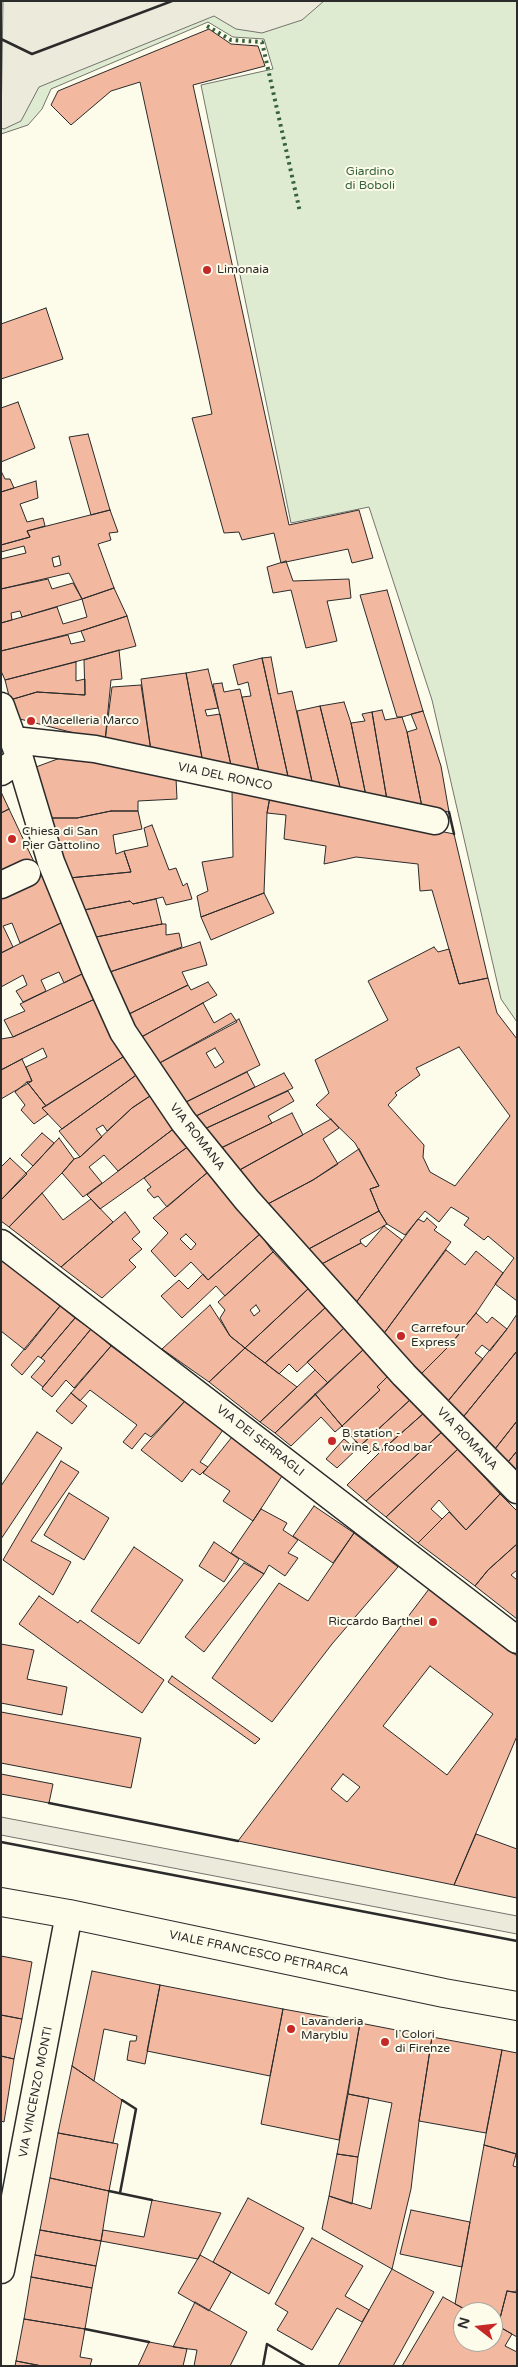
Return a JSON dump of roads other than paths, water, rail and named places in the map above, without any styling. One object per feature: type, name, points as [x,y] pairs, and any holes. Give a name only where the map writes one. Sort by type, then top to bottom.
[{"type":"main road","name":"VIALE FRANCESCO PETRARCA","points":[[1,1902],[69,1914],[444,1993],[517,2006]]},
{"type":"street","name":"VIA ROMANA","points":[[1,706],[12,757],[51,862],[123,1032],[183,1122],[247,1200],[404,1375],[517,1490]]},
{"type":"street","name":"VIA DEL RONCO","points":[[12,757],[94,749],[435,821]]},
{"type":"street","points":[[1,885],[26,873]]},
{"type":"street","name":"VIA DEI SERRAGLI","points":[[1,1243],[517,1640]]},
{"type":"street","name":"VIA VINCENZO MONTI","points":[[1,2270],[69,1914]]},
{"type":"place","name":"Limonaia","points":[[207,270]]},
{"type":"place","name":"Macelleria Marco","points":[[31,721]]},
{"type":"place","name":"Chiesa di San Pier Gattolino","points":[[12,839]]},
{"type":"place","name":"Carrefour Express","points":[[401,1336]]},
{"type":"place","name":"B station - wine & food bar","points":[[332,1441]]},
{"type":"place","name":"Riccardo Barthel","points":[[433,1622]]},
{"type":"place","name":"Lavanderia Maryblu","points":[[291,2029]]},
{"type":"place","name":"I Colori di Firenze","points":[[385,2042]]},
{"type":"park label","name":"Giardino di Boboli","points":[[370,179]]}]
